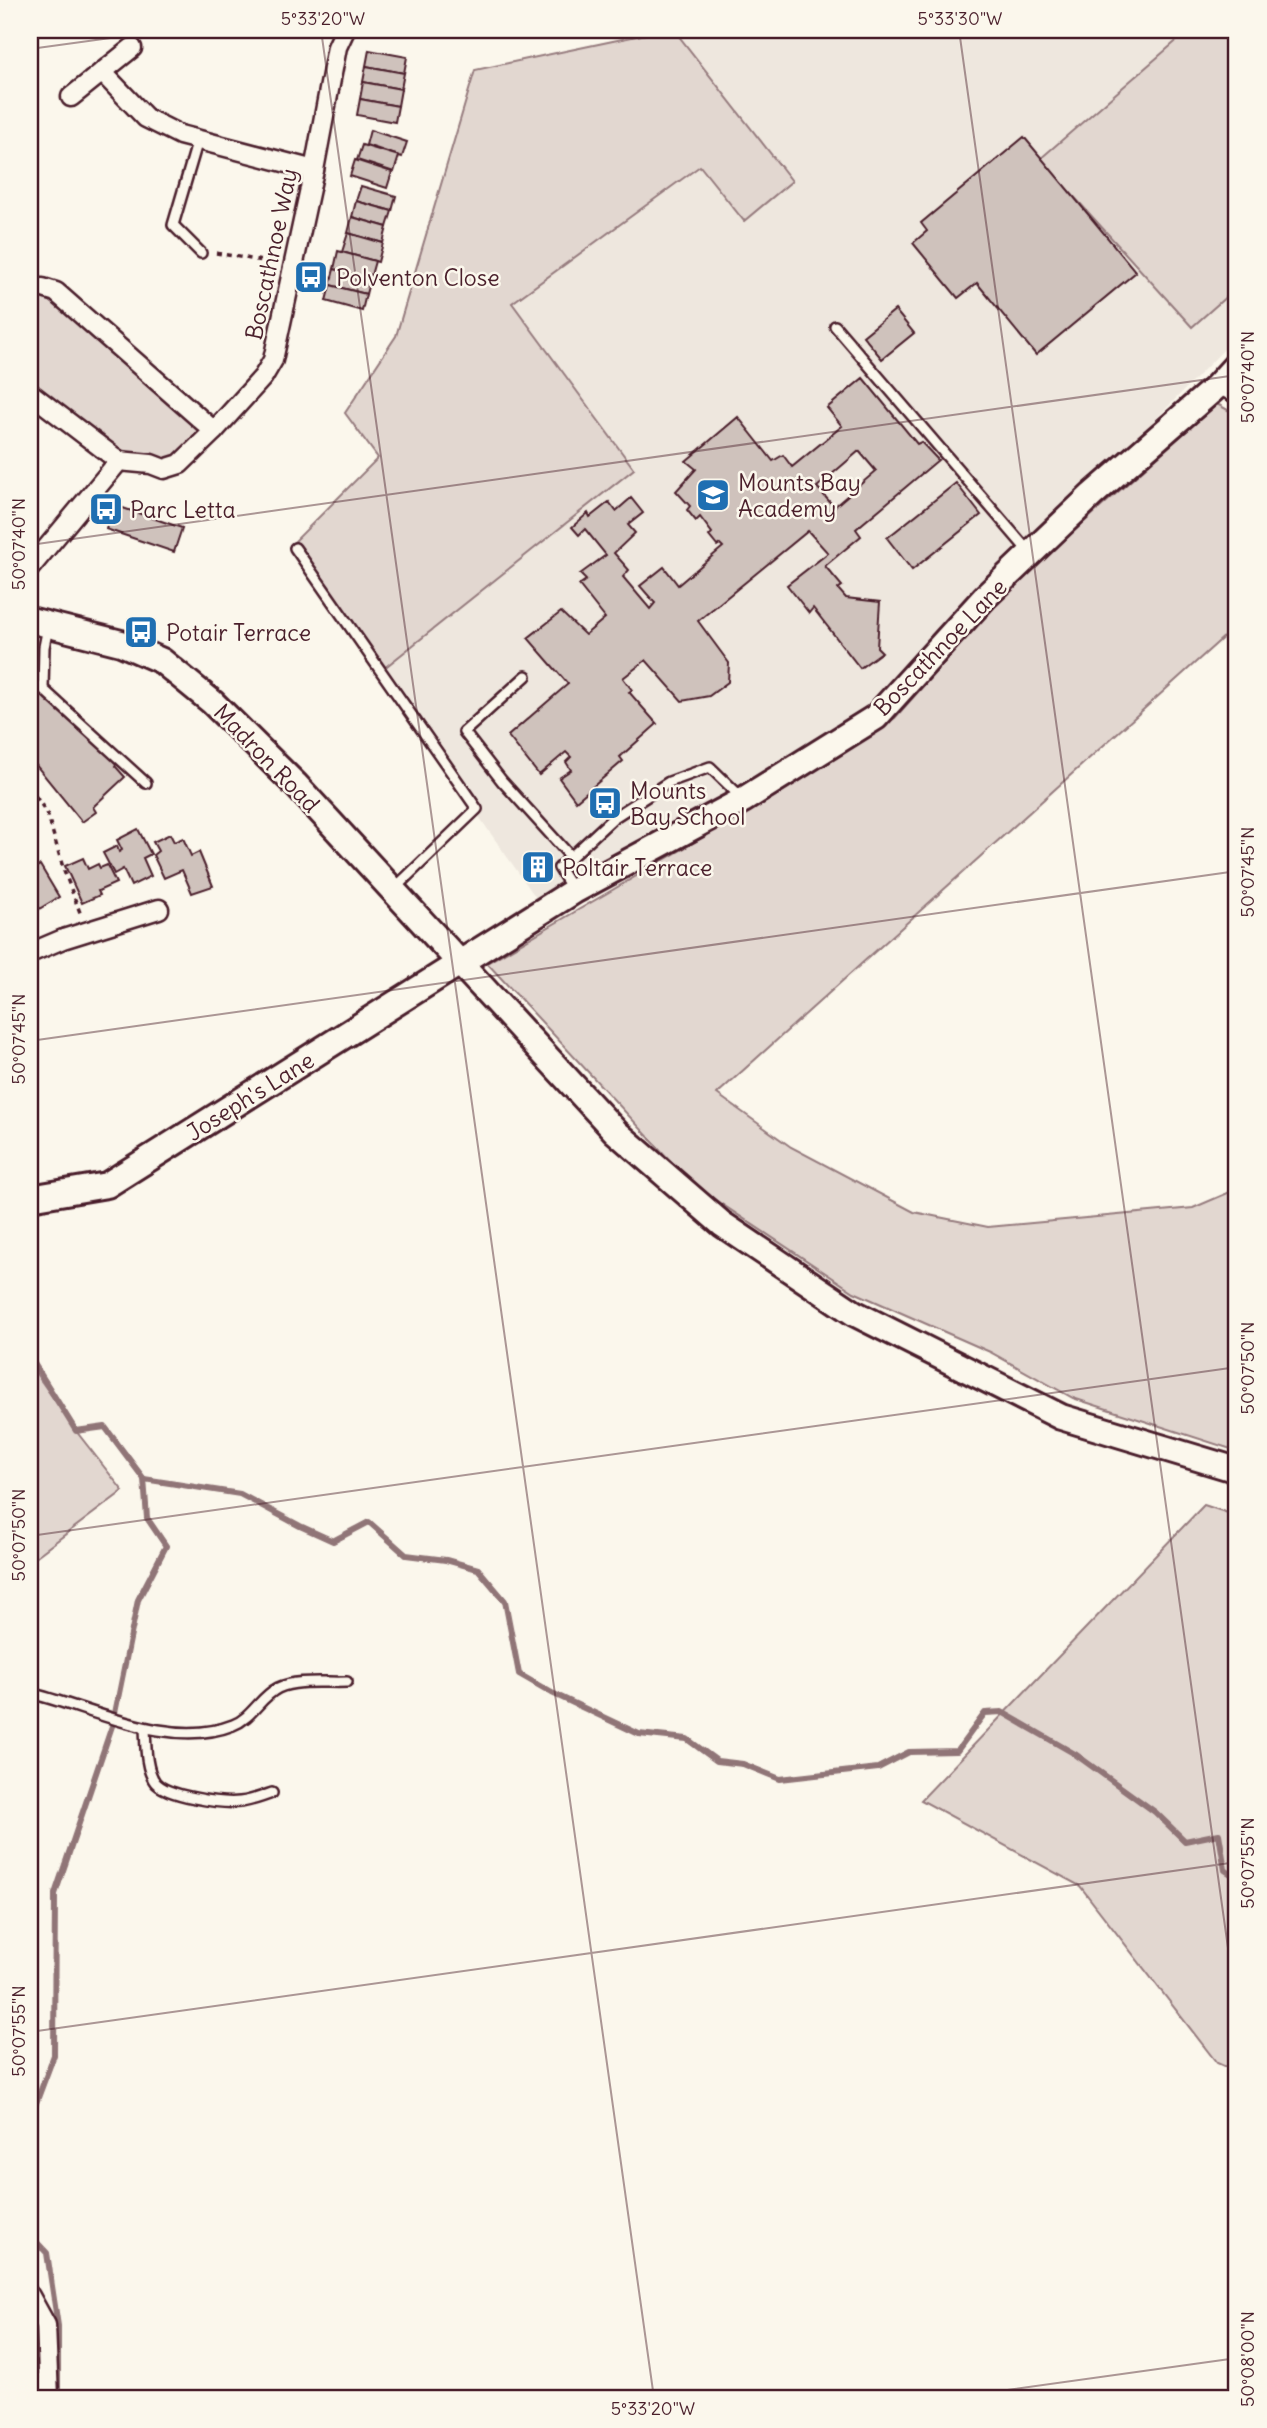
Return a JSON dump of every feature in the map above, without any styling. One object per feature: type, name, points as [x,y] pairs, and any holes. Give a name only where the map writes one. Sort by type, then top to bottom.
[{"type":"street","name":"Boscathnoe Way","points":[[119,461],[151,464],[164,470],[180,464],[214,431],[274,360],[337,47],[345,30]]},
{"type":"street","points":[[71,97],[132,48]]},
{"type":"street","points":[[102,72],[146,118],[180,135],[314,170]]},
{"type":"street","points":[[30,288],[56,292],[214,431]]},
{"type":"street","name":"Boscathnoe Lane","points":[[460,964],[574,891],[743,800],[876,717],[985,597],[1092,495],[1216,387],[1237,364]]},
{"type":"street","points":[[30,393],[119,461],[30,568]]},
{"type":"street","name":"Madron Road","points":[[39,622],[121,643],[162,662],[212,702],[295,784],[616,1132],[722,1224],[854,1313],[1061,1417],[1237,1470]]},
{"type":"street","points":[[30,953],[63,939],[159,909]]},
{"type":"street","name":"Joseph's Lane","points":[[30,1198],[107,1185],[460,964]]},
{"type":"street","points":[[30,2296],[46,2325],[49,2398]]},
{"type":"lane","points":[[198,140],[173,225],[199,251]]},
{"type":"lane","points":[[835,326],[1030,554]]},
{"type":"lane","points":[[1216,387],[1237,399]]},
{"type":"lane","points":[[295,548],[477,809],[392,891]]},
{"type":"lane","points":[[39,622],[44,647],[43,689],[146,783]]},
{"type":"lane","points":[[526,676],[464,732],[502,781],[571,857]]},
{"type":"lane","points":[[574,891],[559,868],[613,818],[669,782],[710,767],[743,800]]},
{"type":"lane","points":[[30,1693],[145,1728],[171,1733],[219,1730],[235,1724],[250,1715],[278,1688],[296,1684],[347,1682]]},
{"type":"lane","points":[[145,1728],[150,1770],[155,1782],[161,1787],[225,1802],[254,1800],[272,1793]]},
{"type":"path","points":[[199,251],[294,266]]},
{"type":"path","points":[[30,788],[47,813],[64,871],[82,917]]},
{"type":"shaded area","name":"Mounts Bay Academy","points":[[657,30],[1237,30],[1237,336],[929,651],[812,755],[539,902],[289,547],[378,458],[345,413],[396,336],[475,70]]},
{"type":"shaded area","points":[[657,30],[674,30],[792,181],[744,221],[700,166],[512,303],[634,469],[378,673],[289,547],[378,458],[345,413],[396,336],[475,70]]},
{"type":"shaded area","points":[[1189,30],[1237,30],[1237,287],[1192,327],[1040,159]]},
{"type":"shaded area","points":[[30,288],[43,288],[214,431],[180,464],[119,461],[30,393]]},
{"type":"shaded area","points":[[1217,404],[1237,415],[1237,625],[717,1094],[791,1147],[914,1212],[988,1227],[1193,1208],[1237,1189],[1237,1451],[1073,1398],[990,1352],[854,1292],[693,1185],[487,963],[767,800],[895,718],[1011,587]]},
{"type":"shaded area","points":[[30,1365],[76,1431],[123,1491],[30,1561]]},
{"type":"shaded area","points":[[1204,1505],[1237,1516],[1237,2072],[1217,2063],[1080,1886],[921,1800]]},
{"type":"building","points":[[369,50],[407,57],[404,73],[366,66]]},
{"type":"building","points":[[366,66],[404,73],[401,89],[363,82]]},
{"type":"building","points":[[363,82],[401,89],[398,106],[360,99]]},
{"type":"building","points":[[360,99],[398,106],[395,122],[357,115]]},
{"type":"building","points":[[370,130],[407,142],[402,157],[366,145]]},
{"type":"building","points":[[1024,137],[1136,272],[1036,355],[977,283],[958,298],[913,243],[927,231],[921,223]]},
{"type":"building","points":[[362,145],[399,156],[394,172],[357,160]]},
{"type":"building","points":[[355,160],[392,172],[387,188],[350,176]]},
{"type":"building","points":[[361,186],[396,196],[392,211],[356,201]]},
{"type":"building","points":[[356,201],[392,211],[387,227],[352,217]]},
{"type":"building","points":[[352,217],[387,227],[383,243],[348,233]]},
{"type":"building","points":[[348,233],[383,243],[378,262],[342,252]]},
{"type":"building","points":[[338,251],[375,261],[370,279],[334,269]]},
{"type":"building","points":[[334,269],[370,279],[366,294],[330,285]]},
{"type":"building","points":[[330,285],[366,294],[362,311],[326,301]]},
{"type":"building","points":[[895,310],[914,333],[882,359],[863,336]]},
{"type":"building","points":[[863,378],[917,444],[921,442],[938,460],[856,529],[861,536],[825,566],[842,586],[838,589],[846,598],[880,602],[877,647],[882,652],[860,668],[813,608],[809,613],[787,585],[828,553],[808,531],[698,621],[729,663],[728,682],[709,696],[682,701],[646,660],[623,678],[632,690],[629,692],[657,724],[620,757],[623,761],[576,801],[559,778],[571,770],[566,762],[571,757],[566,752],[539,775],[508,736],[568,684],[528,638],[561,612],[585,635],[605,618],[579,585],[586,580],[580,574],[606,555],[585,529],[579,535],[572,527],[588,513],[590,517],[609,502],[616,511],[631,498],[643,513],[628,525],[635,533],[614,553],[629,570],[623,577],[650,609],[655,603],[640,586],[664,567],[678,585],[723,547],[720,544],[717,546],[709,536],[712,533],[700,517],[696,521],[687,510],[690,506],[676,491],[696,469],[686,461],[738,417],[773,461],[783,455],[792,467],[842,426],[827,408]],"holes":[[[859,451],[876,471],[834,507],[817,487]]]},
{"type":"building","points":[[956,483],[981,515],[912,570],[887,538]]},
{"type":"building","points":[[114,505],[182,528],[174,552],[106,529]]},
{"type":"building","points":[[38,666],[42,693],[118,761],[115,766],[125,777],[93,807],[96,812],[82,822],[30,758],[30,672]]},
{"type":"building","points":[[138,829],[151,854],[143,858],[151,876],[131,886],[123,869],[114,874],[103,853],[117,846],[119,852],[122,850],[117,840]]},
{"type":"building","points":[[170,834],[174,842],[183,838],[191,856],[199,852],[213,886],[192,893],[182,870],[164,878],[153,855],[158,851],[153,842]]},
{"type":"building","points":[[83,858],[88,869],[98,864],[100,868],[107,865],[116,883],[98,891],[100,895],[82,903],[65,866]]},
{"type":"building","name":"Poltair Terrace","points":[[541,861],[545,867],[536,873],[532,867]]},
{"type":"building","points":[[40,865],[59,897],[34,912],[30,904],[30,871]]},
{"type":"waterway","points":[[30,1357],[76,1431],[105,1427],[144,1479],[240,1494],[333,1541],[369,1522],[406,1555],[446,1560],[478,1569],[505,1601],[519,1674],[552,1693],[639,1734],[687,1739],[717,1761],[743,1764],[780,1779],[878,1768],[909,1752],[957,1751],[985,1713],[1002,1712],[1075,1754],[1155,1812],[1185,1841],[1219,1834],[1225,1870],[1237,1878]]},
{"type":"waterway","points":[[30,2119],[54,2055],[55,1894],[113,1723],[138,1600],[166,1546],[147,1518],[144,1479]]},
{"type":"waterway","points":[[30,2235],[47,2253],[58,2326],[58,2398]]},
{"type":"place","name":"Polventon Close","points":[[311,277]]},
{"type":"place","name":"Mounts Bay Academy","points":[[713,495]]},
{"type":"place","name":"Parc Letta","points":[[106,509]]},
{"type":"place","name":"Potair Terrace","points":[[141,632]]},
{"type":"place","name":"Mounts Bay School","points":[[605,803]]},
{"type":"place","name":"Poltair Terrace","points":[[538,867]]}]
